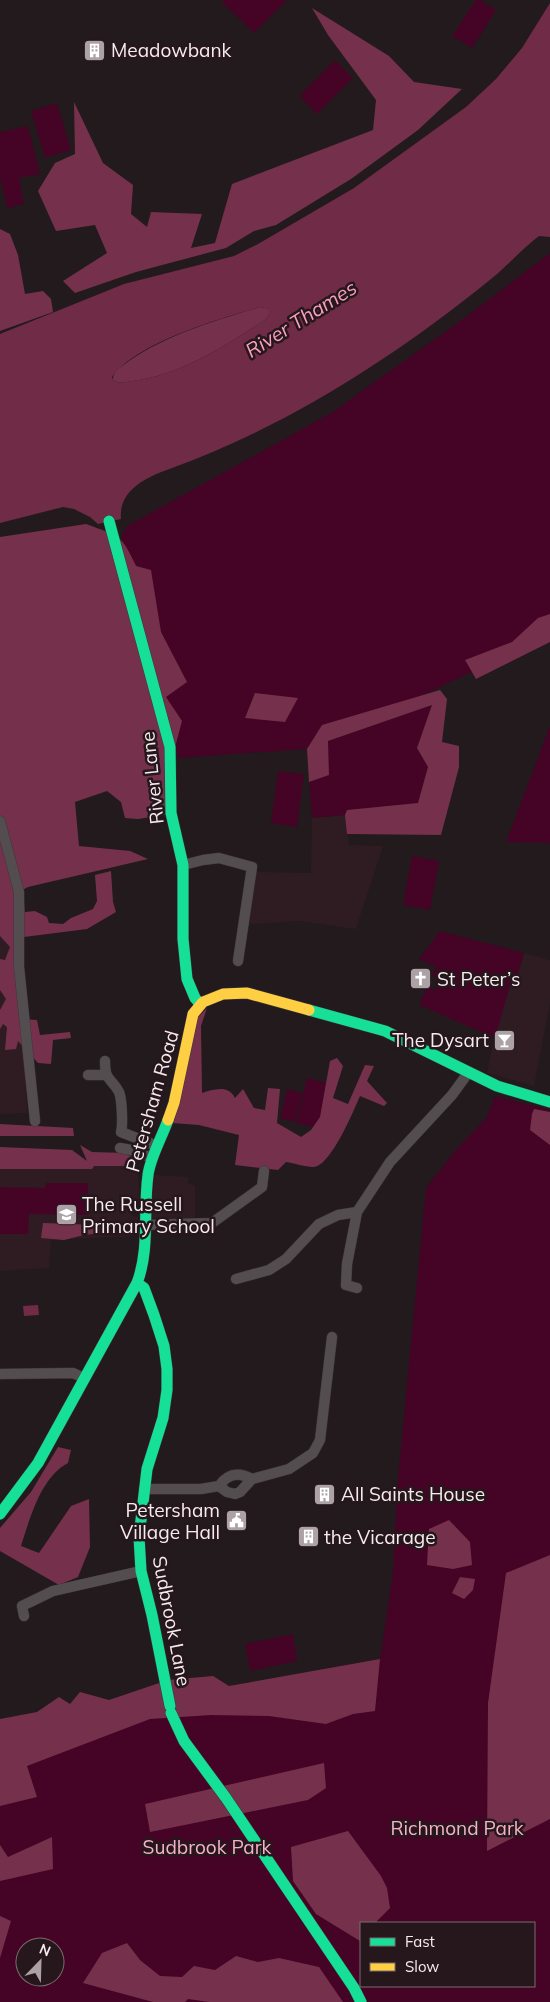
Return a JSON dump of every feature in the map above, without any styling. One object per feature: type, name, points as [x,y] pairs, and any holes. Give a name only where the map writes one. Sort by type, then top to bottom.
[{"type":"street","name":"River Lane","points":[[109,521],[170,747],[171,813],[183,865],[183,940],[187,979],[192,993],[200,1004]]},
{"type":"street","points":[[0,820],[19,892],[19,968],[35,1121]]},
{"type":"street","points":[[183,865],[219,858],[252,867],[238,961]]},
{"type":"street","points":[[200,1004],[226,993],[240,992],[385,1031],[496,1086],[550,1102]]},
{"type":"street","name":"Petersham Road","points":[[0,1514],[38,1463],[137,1284],[141,1272],[146,1225],[147,1179],[152,1158],[174,1103],[193,1014],[200,1004]]},
{"type":"street","points":[[105,1061],[105,1075],[119,1093],[121,1132],[157,1146]]},
{"type":"street","points":[[357,1288],[341,1285],[357,1212],[390,1162],[452,1095],[468,1073]]},
{"type":"street","points":[[88,1075],[105,1075]]},
{"type":"street","points":[[120,1148],[152,1158]]},
{"type":"street","points":[[146,1225],[204,1224],[214,1222],[262,1187],[264,1171]]},
{"type":"street","points":[[236,1279],[269,1270],[286,1259],[319,1224],[338,1215],[357,1212]]},
{"type":"street","name":"Sudbrook Lane","points":[[137,1284],[144,1288],[154,1314],[164,1346],[167,1369],[167,1390],[163,1418],[147,1468],[139,1537],[141,1571],[171,1710],[184,1741],[231,1806],[354,1988],[361,2002]]},
{"type":"street","points":[[219,1486],[227,1492],[235,1494],[240,1492],[252,1479],[289,1469],[314,1453],[320,1440],[332,1337]]},
{"type":"street","points":[[0,1374],[73,1373],[84,1378]]},
{"type":"street","points":[[144,1489],[201,1489],[219,1486],[227,1477],[240,1474],[252,1479]]},
{"type":"street","points":[[24,1616],[22,1606],[53,1592],[141,1571]]},
{"type":"shaded area","points":[[312,8],[389,56],[414,82],[462,89],[418,130],[351,179],[276,225],[254,231],[226,248],[136,272],[75,293],[63,281],[107,253],[95,225],[56,231],[38,191],[55,163],[75,154],[74,102],[103,163],[133,185],[131,214],[147,227],[151,212],[202,214],[191,248],[215,243],[232,184],[373,130],[376,100],[328,35]]},
{"type":"shaded area","points":[[0,229],[10,234],[18,255],[25,294],[43,291],[51,299],[53,312],[0,331]]},
{"type":"shaded area","points":[[260,307],[270,309],[265,320],[202,358],[168,373],[150,378],[122,382],[113,380],[116,371],[159,343],[192,329]]},
{"type":"shaded area","points":[[86,524],[117,537],[126,547],[136,566],[151,570],[161,632],[187,682],[166,697],[182,721],[173,755],[165,755],[165,815],[138,819],[125,818],[121,802],[107,791],[75,802],[79,846],[130,851],[148,859],[28,887],[19,892],[17,896],[24,900],[25,912],[35,911],[47,917],[49,923],[63,924],[71,918],[93,909],[97,901],[95,875],[111,871],[113,902],[116,912],[87,929],[16,938],[21,1019],[37,1020],[40,1035],[70,1032],[71,1038],[53,1040],[51,1064],[38,1063],[18,1041],[16,1049],[5,1050],[7,1027],[3,1024],[0,1029],[0,1010],[6,999],[0,990],[0,959],[5,960],[10,947],[0,936],[0,537]]},
{"type":"shaded area","points":[[550,614],[550,642],[476,679],[465,660],[512,642],[538,618]]},
{"type":"shaded area","points":[[440,690],[447,699],[442,742],[459,746],[459,767],[441,835],[347,834],[345,815],[347,810],[418,803],[428,767],[417,748],[432,705],[328,741],[329,775],[309,782],[307,749],[322,725]]},
{"type":"shaded area","points":[[255,693],[298,698],[285,722],[245,718]]},
{"type":"shaded area","points":[[345,815],[349,845],[383,846],[356,929],[300,921],[249,924],[256,872],[311,873],[312,818]]},
{"type":"shaded area","points":[[0,885],[17,896],[27,1113],[0,1114]]},
{"type":"shaded area","points":[[524,953],[550,960],[550,1002],[534,1086],[487,1073],[496,1030],[510,985],[515,986]]},
{"type":"shaded area","points":[[207,1008],[201,1026],[202,1093],[224,1089],[235,1098],[243,1089],[254,1108],[265,1110],[268,1088],[280,1089],[277,1123],[301,1137],[311,1130],[320,1117],[330,1061],[337,1058],[343,1066],[333,1098],[348,1104],[365,1065],[374,1066],[367,1081],[387,1103],[384,1106],[360,1096],[341,1137],[334,1149],[320,1165],[310,1167],[286,1162],[278,1170],[235,1165],[239,1135],[199,1125],[172,1123],[196,1019]]},
{"type":"shaded area","points":[[534,1109],[550,1112],[550,1145],[530,1130]]},
{"type":"shaded area","points":[[0,1124],[73,1128],[74,1136],[0,1136]]},
{"type":"shaded area","points":[[80,1145],[92,1152],[125,1153],[133,1158],[131,1166],[94,1166],[92,1169],[0,1169],[0,1147],[72,1150],[87,1161]]},
{"type":"shaded area","name":"The Russell Primary School","points":[[128,1160],[133,1162],[138,1171],[139,1200],[129,1205],[130,1213],[138,1217],[136,1236],[51,1240],[49,1268],[0,1271],[0,1168]]},
{"type":"shaded area","points":[[154,1175],[188,1177],[188,1184],[195,1185],[195,1218],[151,1218]]},
{"type":"shaded area","points":[[43,1223],[98,1225],[106,1228],[101,1233],[64,1240],[41,1238]]},
{"type":"shaded area","points":[[58,1447],[71,1450],[68,1463],[59,1469],[44,1488],[33,1511],[21,1546],[39,1553],[71,1506],[89,1499],[90,1547],[78,1577],[59,1585],[0,1551],[0,1528],[31,1492]]},
{"type":"shaded area","points":[[449,1520],[470,1542],[472,1565],[453,1569],[427,1565],[429,1529]]},
{"type":"shaded area","points":[[550,1555],[550,1819],[487,1851],[488,1703],[506,1573]]},
{"type":"shaded area","points":[[460,1577],[475,1579],[473,1590],[464,1599],[452,1593]]},
{"type":"shaded area","points":[[380,1659],[375,1711],[353,1714],[326,1724],[269,1716],[211,1715],[150,1719],[27,1766],[37,1797],[0,1806],[0,1719],[37,1712],[59,1697],[70,1704],[80,1692],[109,1700],[168,1680],[213,1676],[229,1686]]},
{"type":"shaded area","points":[[324,1763],[326,1788],[308,1800],[150,1832],[145,1804]]},
{"type":"shaded area","points":[[348,1831],[381,1876],[387,1888],[390,1908],[376,1922],[360,1922],[360,1941],[316,1914],[293,1881],[291,1847]]},
{"type":"shaded area","points":[[52,1837],[53,1869],[0,1881],[0,1845],[8,1857]]},
{"type":"shaded area","points":[[0,1916],[11,1921],[0,1958]]},
{"type":"shaded area","points":[[127,1943],[140,1960],[160,1976],[182,1977],[194,1966],[215,1970],[236,1956],[258,1962],[279,1958],[319,1967],[343,2002],[209,2002],[188,1999],[185,2002],[153,2002],[83,1983],[102,1953]]},
{"type":"green space","points":[[224,0],[287,0],[254,33],[222,2]]},
{"type":"green space","points":[[476,0],[480,0],[496,10],[472,48],[452,36]]},
{"type":"green space","points":[[335,60],[353,78],[317,114],[299,96]]},
{"type":"green space","points":[[57,103],[71,150],[45,158],[31,111]]},
{"type":"green space","points":[[28,126],[40,174],[19,178],[24,204],[7,208],[0,177],[0,132]]},
{"type":"green space","points":[[550,253],[550,635],[427,693],[327,735],[328,741],[432,705],[417,748],[428,767],[418,803],[347,810],[345,815],[312,818],[307,749],[178,758],[166,697],[123,547],[122,535],[127,526],[331,413],[459,322]]},
{"type":"green space","points":[[550,726],[550,843],[506,842]]},
{"type":"green space","points":[[278,771],[304,774],[297,827],[271,823]]},
{"type":"green space","points":[[412,856],[439,861],[430,910],[403,905]]},
{"type":"green space","points":[[440,931],[524,953],[514,986],[510,985],[495,1038],[419,1005],[427,987],[434,990],[439,979],[432,976],[436,967],[419,959]]},
{"type":"green space","points":[[307,1078],[330,1084],[319,1128],[296,1123]]},
{"type":"green space","points":[[287,1089],[302,1093],[295,1122],[280,1118]]},
{"type":"green space","points":[[495,1096],[550,1110],[550,2002],[0,2002],[0,1728],[380,1659],[393,1572],[397,1488],[426,1188],[454,1152],[487,1117]]},
{"type":"green space","points":[[46,1183],[88,1183],[88,1215],[29,1214],[28,1234],[0,1234],[0,1187],[45,1188]]},
{"type":"green space","points":[[293,1634],[297,1661],[250,1671],[245,1644]]},
{"type":"water","name":"River Thames","points":[[550,3],[550,237],[539,236],[455,308],[379,362],[339,387],[257,432],[163,471],[137,485],[124,500],[121,509],[121,519],[98,524],[90,517],[74,509],[63,507],[0,523],[0,334],[124,284],[234,256],[258,244],[354,188],[466,107],[496,79],[522,48]],"holes":[[[260,307],[269,309],[268,317],[265,320],[218,349],[185,366],[150,378],[122,382],[113,380],[112,377],[124,364],[140,353],[180,333]]]},
{"type":"water","points":[[38,1305],[39,1315],[24,1316],[23,1306]]},
{"type":"traffic: fast","points":[[109,521],[170,747],[171,813],[183,865],[183,939],[187,979],[195,998],[200,1004]]},
{"type":"traffic: fast","points":[[309,1010],[385,1031],[497,1086],[550,1102]]},
{"type":"traffic: fast","points":[[0,1514],[38,1463],[137,1283],[144,1257],[149,1168],[168,1120]]},
{"type":"traffic: fast","points":[[137,1283],[144,1288],[154,1315],[164,1346],[167,1369],[167,1390],[163,1418],[147,1469],[139,1537],[141,1571],[152,1615],[170,1706]]},
{"type":"traffic: fast","points":[[171,1713],[184,1741],[226,1798],[354,1988],[361,2002]]},
{"type":"traffic: slow","points":[[168,1120],[174,1103],[193,1014],[203,1002],[223,994],[247,993],[309,1010]]},
{"type":"place","name":"Meadowbank","points":[[95,50]]},
{"type":"place","name":"St Peter’s","points":[[421,979]]},
{"type":"place","name":"The Dysart","points":[[505,1040]]},
{"type":"place","name":"The Russell Primary School","points":[[66,1215]]},
{"type":"place","name":"All Saints House","points":[[325,1494]]},
{"type":"place","name":"Petersham Village Hall","points":[[236,1521]]},
{"type":"place","name":"the Vicarage","points":[[308,1537]]},
{"type":"park label","name":"Richmond Park","points":[[457,1828]]},
{"type":"park label","name":"Sudbrook Park","points":[[207,1847]]}]
